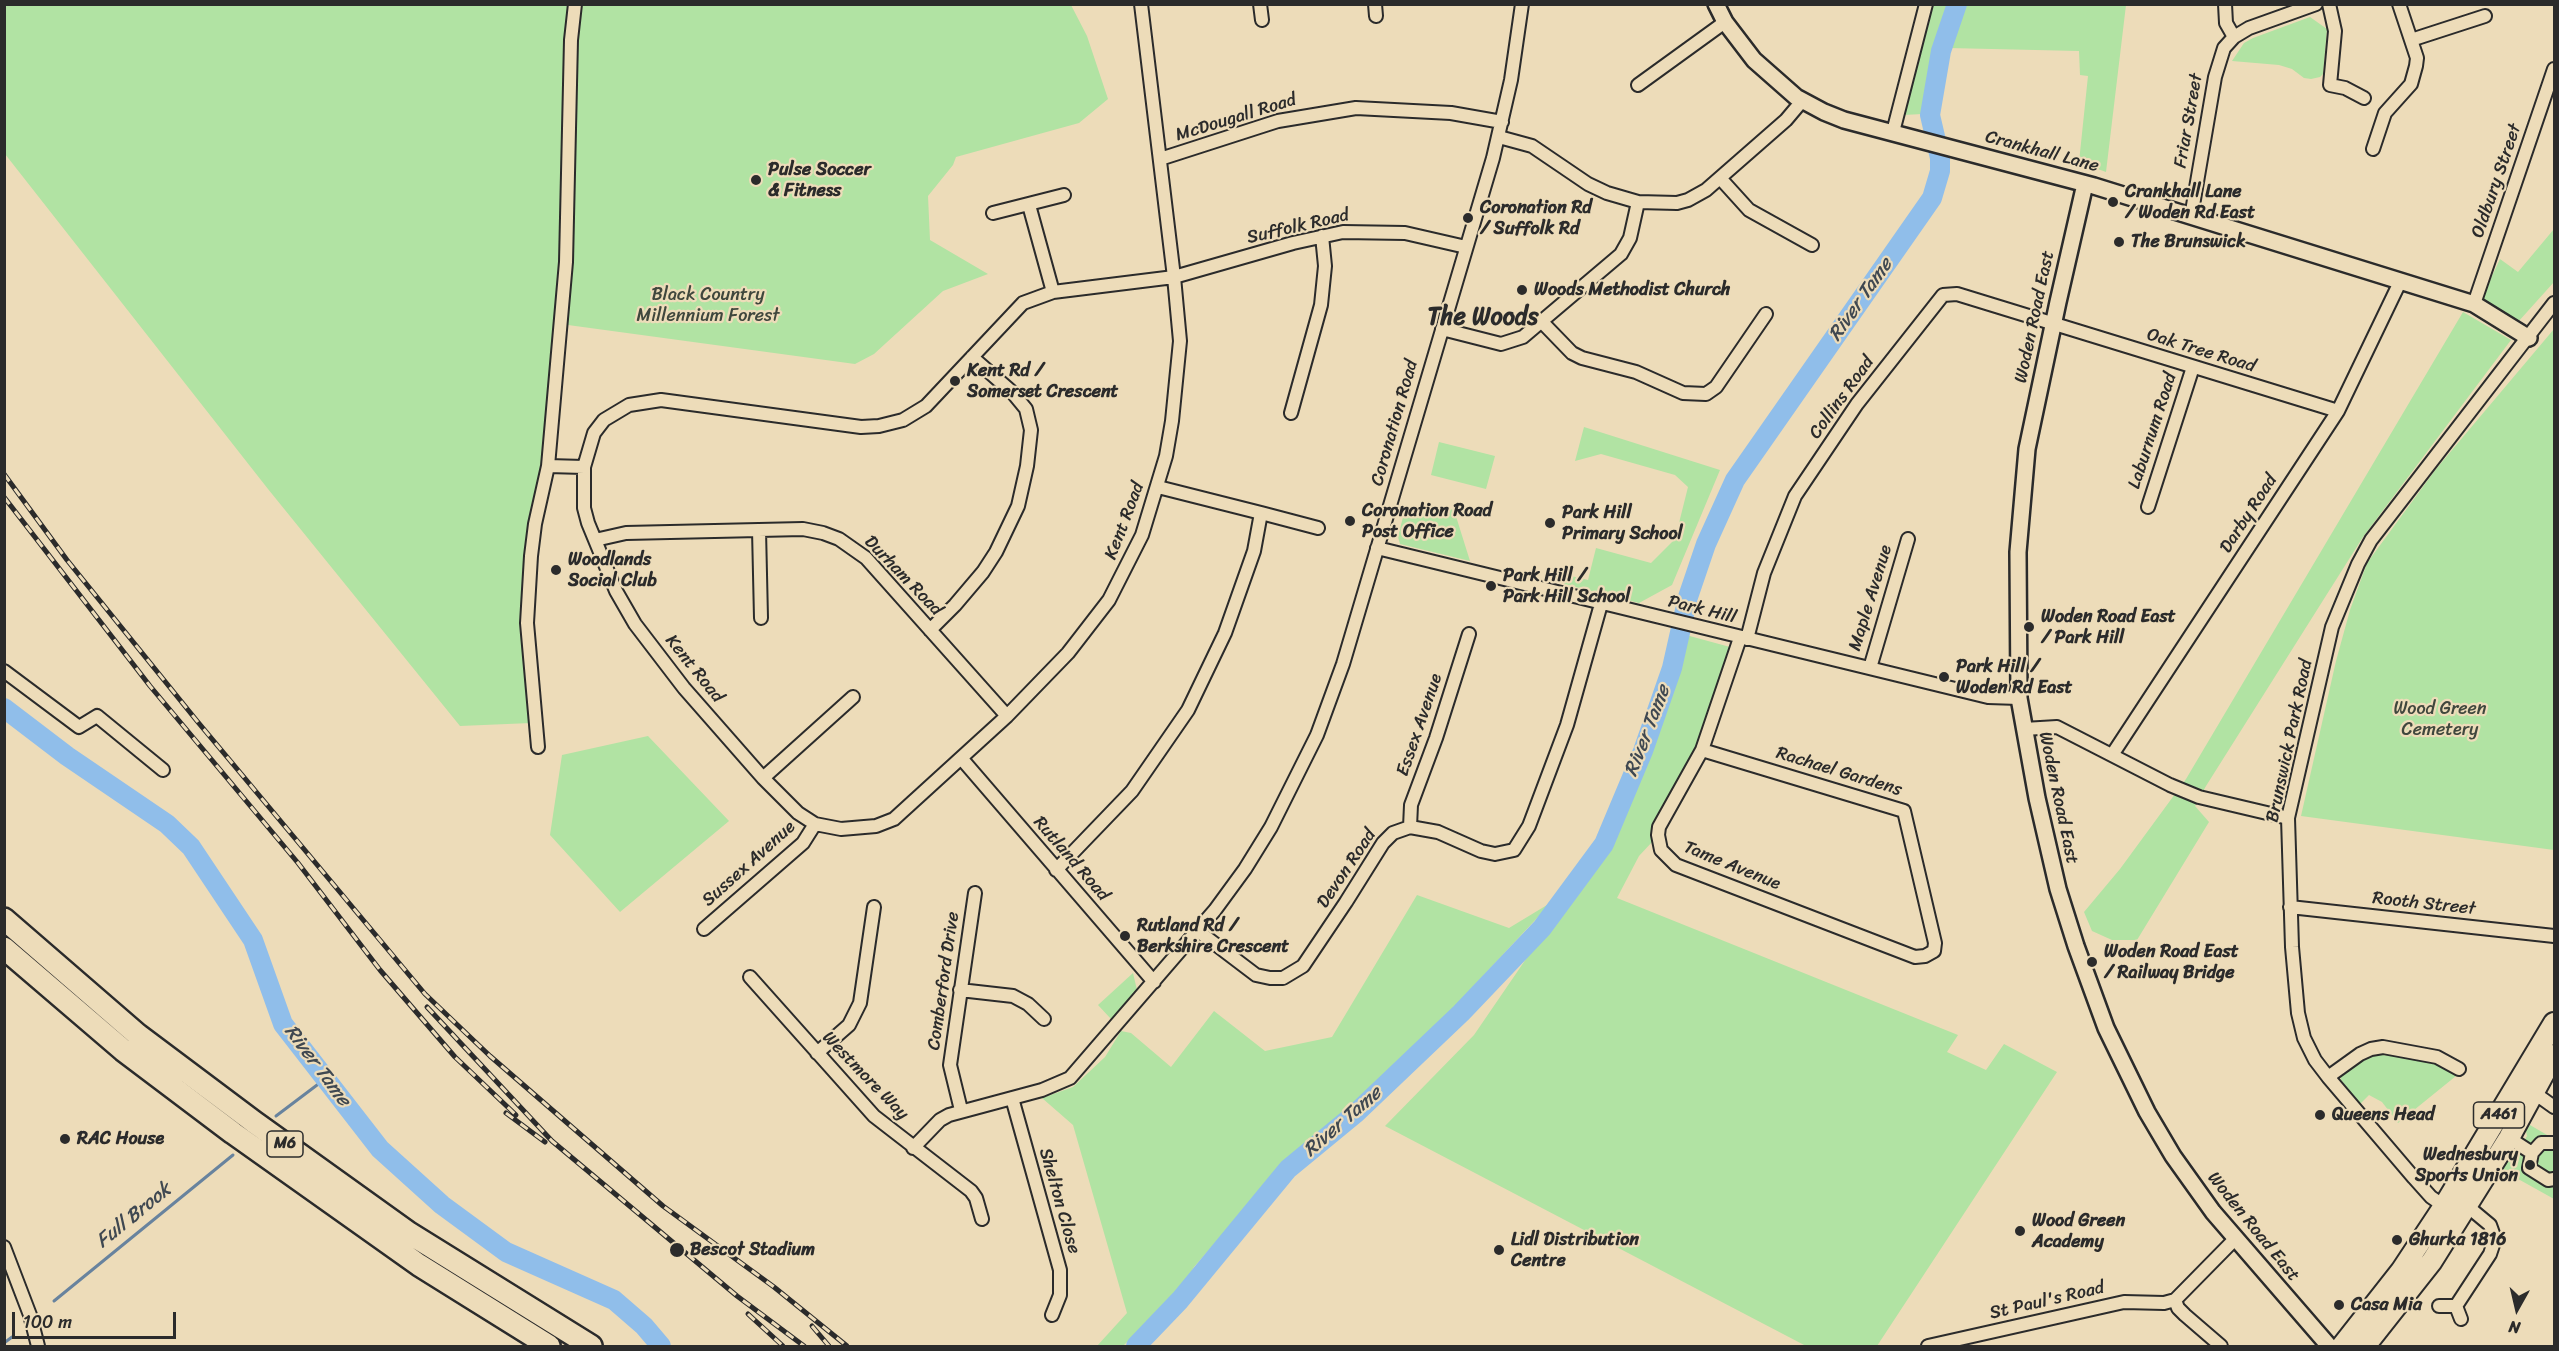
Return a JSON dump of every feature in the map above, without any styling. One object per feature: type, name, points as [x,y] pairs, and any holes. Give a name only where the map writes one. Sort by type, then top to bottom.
[{"type":"highway","name":"M6","points":[[4,919],[138,1035],[254,1122],[409,1233],[588,1345]]},
{"type":"highway","name":"M6","points":[[4,948],[123,1050],[233,1133],[419,1265],[549,1347]]},
{"type":"highway","name":"A461","points":[[2342,1347],[2401,1270],[2444,1206],[2554,1023]]},
{"type":"highway","name":"A461","points":[[2365,1347],[2432,1261],[2509,1138],[2554,1055]]},
{"type":"street","points":[[538,747],[527,623],[532,546],[548,466],[566,262],[571,40],[576,4]]},
{"type":"street","name":"Kent Road","points":[[1141,4],[1174,277],[1180,341],[1172,421],[1158,487],[1142,535],[1109,600],[1062,660],[1007,716],[894,819],[876,826],[841,829],[815,824],[798,813],[763,778],[684,688],[634,624],[616,591],[584,508],[584,467],[594,433],[604,420],[629,405],[650,400],[677,401],[861,427],[879,426],[903,420],[926,406],[1023,303],[1053,292],[1174,277]]},
{"type":"street","points":[[1260,4],[1262,20]]},
{"type":"street","name":"Coronation Road","points":[[913,1148],[940,1120],[961,1110],[1054,1086],[1070,1078],[1198,931],[1256,853],[1276,818],[1313,744],[1340,674],[1499,136],[1522,4]]},
{"type":"street","name":"Crankhall Lane","points":[[1716,4],[1725,22],[1754,60],[1783,87],[1802,101],[1844,120],[2085,184],[2474,304],[2529,338]]},
{"type":"street","points":[[1893,132],[1926,4]]},
{"type":"street","points":[[2225,4],[2226,23],[2234,37],[2261,23],[2316,4]]},
{"type":"street","points":[[2329,4],[2335,31],[2330,85],[2345,88],[2364,98]]},
{"type":"street","points":[[2373,149],[2385,113],[2411,84],[2417,58],[2399,4]]},
{"type":"street","points":[[2411,40],[2485,16]]},
{"type":"street","points":[[1638,85],[1725,22]]},
{"type":"street","name":"Friar Street","points":[[2191,217],[2215,77],[2224,48],[2234,37]]},
{"type":"street","name":"Oldbury Street","points":[[2474,304],[2554,69]]},
{"type":"street","points":[[1499,136],[1532,146],[1588,184],[1607,193],[1638,202],[1664,204],[1688,200],[1720,178],[1786,120],[1802,101]]},
{"type":"street","name":"McDougall Road","points":[[1160,159],[1278,121],[1356,108],[1451,113],[1502,122]]},
{"type":"street","points":[[1720,178],[1749,210],[1812,245]]},
{"type":"street","name":"Woden Road East","points":[[2085,184],[2027,449],[2018,552],[2019,698],[2024,729],[2058,889],[2076,946],[2106,1028],[2147,1112],[2173,1156],[2235,1239],[2329,1347]]},
{"type":"street","points":[[993,213],[1064,195]]},
{"type":"street","points":[[1442,329],[1501,344],[1522,337],[1621,254],[1630,238],[1638,202]]},
{"type":"street","points":[[1029,205],[1053,292]]},
{"type":"street","name":"Suffolk Road","points":[[1174,277],[1343,232],[1386,231],[1432,238],[1466,247]]},
{"type":"street","points":[[1291,413],[1321,305],[1325,266],[1322,236]]},
{"type":"street","name":"Darby Road","points":[[2112,755],[2338,411],[2400,282]]},
{"type":"street","name":"Collins Road","points":[[1743,638],[1764,573],[1796,496],[1857,404],[1942,295],[1957,294],[2053,325]]},
{"type":"street","name":"Brunswick Park Road","points":[[2444,1206],[2431,1197],[2414,1178],[2328,1077],[2310,1051],[2300,1023],[2290,907],[2288,818],[2332,627],[2358,564],[2372,540],[2554,303]]},
{"type":"street","points":[[1542,322],[1572,353],[1582,358],[1594,363],[1636,372],[1683,393],[1706,394],[1716,387],[1766,314]]},
{"type":"street","name":"Oak Tree Road","points":[[2053,325],[2338,411]]},
{"type":"street","points":[[930,630],[983,573],[996,552],[1018,506],[1027,466],[1031,430],[1026,409],[1012,392],[972,357]]},
{"type":"street","name":"Laburnum Road","points":[[2148,507],[2193,367]]},
{"type":"street","points":[[548,466],[584,467]]},
{"type":"street","points":[[1158,487],[1318,528]]},
{"type":"street","points":[[1056,870],[1132,791],[1188,710],[1214,658],[1237,603],[1254,551],[1261,513]]},
{"type":"street","name":"Durham Road","points":[[595,540],[626,533],[803,529],[823,532],[839,539],[866,558],[1007,716]]},
{"type":"street","points":[[759,530],[761,618]]},
{"type":"street","name":"Maple Avenue","points":[[1870,668],[1908,539]]},
{"type":"street","name":"Park Hill","points":[[1377,548],[1988,697],[2019,698]]},
{"type":"street","points":[[1410,827],[1438,832],[1481,851],[1495,854],[1514,850],[1521,842],[1534,815],[1567,725],[1601,604]]},
{"type":"street","name":"Essex Avenue","points":[[1410,827],[1411,805],[1436,738],[1469,634]]},
{"type":"street","name":"Tame Avenue","points":[[1743,638],[1702,750],[1659,827],[1658,841],[1668,858],[1676,865],[1915,957],[1925,956],[1934,951],[1935,943]]},
{"type":"street","points":[[4,671],[79,727],[97,716],[163,770]]},
{"type":"street","points":[[763,778],[853,697]]},
{"type":"street","points":[[2024,729],[2057,727],[2170,785],[2199,796],[2288,818]]},
{"type":"street","name":"Rachael Gardens","points":[[1702,750],[1904,811],[1935,943]]},
{"type":"street","name":"Rutland Road","points":[[961,758],[1154,982]]},
{"type":"street","name":"Sussex Avenue","points":[[704,929],[803,843],[815,824]]},
{"type":"street","name":"Devon Road","points":[[1198,931],[1256,975],[1277,979],[1291,975],[1309,958],[1388,836],[1410,827]]},
{"type":"street","name":"Comberford Drive","points":[[961,1110],[950,1065],[975,892]]},
{"type":"street","name":"Rooth Street","points":[[2290,907],[2554,936]]},
{"type":"street","points":[[817,1053],[849,1025],[860,1003],[874,908]]},
{"type":"street","name":"Westmore Way","points":[[750,976],[874,1116],[971,1191],[976,1198],[981,1219]]},
{"type":"street","points":[[960,990],[1013,996],[1028,1004],[1044,1019]]},
{"type":"street","points":[[2328,1077],[2360,1054],[2383,1047],[2437,1057],[2459,1069]]},
{"type":"street","points":[[2533,1092],[2554,1107]]},
{"type":"street","name":"Shelton Close","points":[[1012,1098],[1060,1270],[1060,1295],[1052,1315]]},
{"type":"street","points":[[2509,1138],[2532,1153]]},
{"type":"street","points":[[2554,1143],[2541,1143],[2532,1153],[2529,1168],[2547,1180],[2554,1179]]},
{"type":"street","points":[[2456,1306],[2490,1254],[2495,1239],[2490,1225],[2466,1205]]},
{"type":"street","points":[[2221,1347],[2178,1308],[2175,1300],[2235,1239]]},
{"type":"street","points":[[4,1247],[30,1315],[38,1347]]},
{"type":"street","name":"St Paul's Road","points":[[1928,1347],[2124,1302],[2164,1303],[2175,1300]]},
{"type":"street","points":[[2439,1306],[2456,1306]]},
{"type":"street","points":[[2456,1306],[2461,1319]]},
{"type":"green space","points":[[5,5],[573,5],[555,330],[542,465],[525,568],[531,723],[460,726],[268,489],[5,154]]},
{"type":"green space","name":"Pulse Soccer & Fitness","points":[[578,5],[1071,5],[1087,36],[1108,99],[1079,123],[956,157],[953,165],[928,196],[930,240],[988,274],[943,291],[874,354],[855,364],[568,325],[574,38]]},
{"type":"green space","points":[[1930,5],[1948,5],[1922,114],[1904,115]]},
{"type":"green space","points":[[1961,5],[2126,5],[2106,172],[2079,162],[2088,76],[2080,75],[2079,51],[1948,48]]},
{"type":"green space","points":[[2310,17],[2327,29],[2323,74],[2320,77],[2304,78],[2292,69],[2279,65],[2232,61],[2244,43]]},
{"type":"green space","points":[[2554,229],[2554,282],[2518,322],[2481,299],[2500,259],[2518,272]]},
{"type":"green space","points":[[2463,312],[2511,340],[2363,537],[2206,786],[2195,806],[2209,822],[2137,940],[2112,940],[2092,931],[2084,912],[2120,869],[2186,779]]},
{"type":"green space","name":"Wood Green Cemetery","points":[[2554,329],[2554,850],[2301,816],[2336,661],[2350,610],[2367,563],[2436,469]]},
{"type":"green space","points":[[1584,427],[1720,470],[1672,585],[1639,603],[1564,584],[1567,575],[1588,580],[1596,548],[1651,563],[1675,539],[1688,487],[1675,475],[1601,454],[1575,461]]},
{"type":"green space","points":[[1439,442],[1495,456],[1486,489],[1431,475]]},
{"type":"green space","points":[[1423,503],[1454,510],[1470,561],[1400,544],[1398,537],[1405,509],[1420,513]]},
{"type":"green space","points":[[1686,635],[1730,647],[1694,751],[1660,811],[1654,828],[1653,841],[1639,856],[1617,898],[1958,1035],[1947,1052],[1986,1070],[2004,1044],[2057,1072],[1877,1346],[1806,1346],[1385,1126],[1474,1035],[1593,866],[1636,781],[1681,660]]},
{"type":"green space","points":[[648,736],[729,821],[620,912],[550,835],[562,755]]},
{"type":"green space","points":[[1417,895],[1509,928],[1552,902],[1411,1053],[1275,1174],[1194,1267],[1180,1290],[1123,1346],[1097,1346],[1127,1313],[1073,1125],[1042,1098],[1073,1087],[1105,1057],[1121,1031],[1131,1033],[1171,1067],[1214,1011],[1265,1051],[1332,1037]]},
{"type":"green space","points":[[1133,973],[1137,990],[1111,1019],[1098,1005]]},
{"type":"green space","points":[[2373,1054],[2422,1059],[2449,1068],[2456,1076],[2398,1123],[2382,1102],[2369,1095],[2360,1104],[2341,1080],[2340,1075],[2355,1062]]},
{"type":"green space","name":"Wednesbury Sports Union","points":[[2530,1125],[2554,1139],[2554,1199],[2502,1170],[2508,1160],[2512,1160],[2527,1136],[2526,1131]]},
{"type":"waterway","name":"River Tame","points":[[1136,1346],[1180,1300],[1288,1169],[1356,1113],[1461,1013],[1542,928],[1604,844],[1643,751],[1672,668],[1688,597],[1706,544],[1735,480],[1932,198],[1940,171],[1940,158],[1930,115],[1941,51],[1957,4]]},
{"type":"waterway","name":"River Tame","points":[[4,708],[67,756],[167,824],[191,847],[253,940],[283,1024],[380,1149],[442,1205],[506,1252],[614,1300],[644,1326],[661,1346]]},
{"type":"waterway","name":"Full Brook","points":[[276,1116],[325,1079]]},
{"type":"waterway","name":"Full Brook","points":[[54,1301],[233,1155]]},
{"type":"waterway","name":"Full Brook","points":[[4,1343],[12,1337]]},
{"type":"railway","points":[[4,474],[67,560],[197,721],[425,994],[490,1056],[663,1206],[774,1287],[847,1346]]},
{"type":"railway","points":[[4,497],[150,686],[298,863],[380,970],[455,1057],[516,1115]]},
{"type":"railway","points":[[427,1007],[552,1141],[737,1296],[804,1346]]},
{"type":"railway","points":[[506,1113],[545,1142]]},
{"type":"railway","points":[[748,1314],[783,1346]]},
{"type":"railway","points":[[812,1326],[829,1346]]},
{"type":"place","name":"Pulse Soccer & Fitness","points":[[756,180]]},
{"type":"place","name":"Crankhall Lane / Woden Rd East","points":[[2113,202]]},
{"type":"place","name":"Coronation Rd / Suffolk Rd","points":[[1468,218]]},
{"type":"place","name":"The Brunswick","points":[[2119,242]]},
{"type":"place","name":"Woods Methodist Church","points":[[1522,290]]},
{"type":"place","name":"Kent Rd / Somerset Crescent","points":[[955,381]]},
{"type":"place","name":"Coronation Road Post Office","points":[[1350,521]]},
{"type":"place","name":"Park Hill Primary School","points":[[1550,523]]},
{"type":"place","name":"Woodlands Social Club","points":[[556,570]]},
{"type":"place","name":"Park Hill / Park Hill School","points":[[1491,586]]},
{"type":"place","name":"Woden Road East / Park Hill","points":[[2029,627]]},
{"type":"place","name":"Park Hill / Woden Rd East","points":[[1944,677]]},
{"type":"place","name":"Rutland Rd / Berkshire Crescent","points":[[1125,936]]},
{"type":"place","name":"Woden Road East / Railway Bridge","points":[[2092,962]]},
{"type":"place","name":"Queens Head","points":[[2320,1115]]},
{"type":"place","name":"RAC House","points":[[65,1139]]},
{"type":"place","name":"Wednesbury Sports Union","points":[[2530,1165]]},
{"type":"place","name":"Wood Green Academy","points":[[2020,1231]]},
{"type":"place","name":"Ghurka 1816","points":[[2397,1240]]},
{"type":"place","name":"Bescot Stadium","points":[[677,1250]]},
{"type":"place","name":"Lidl Distribution Centre","points":[[1499,1250]]},
{"type":"place","name":"Casa Mia","points":[[2339,1305]]},
{"type":"district","name":"The Woods","points":[[1483,318]]},
{"type":"park label","name":"Black Country Millennium Forest","points":[[708,305]]}]
